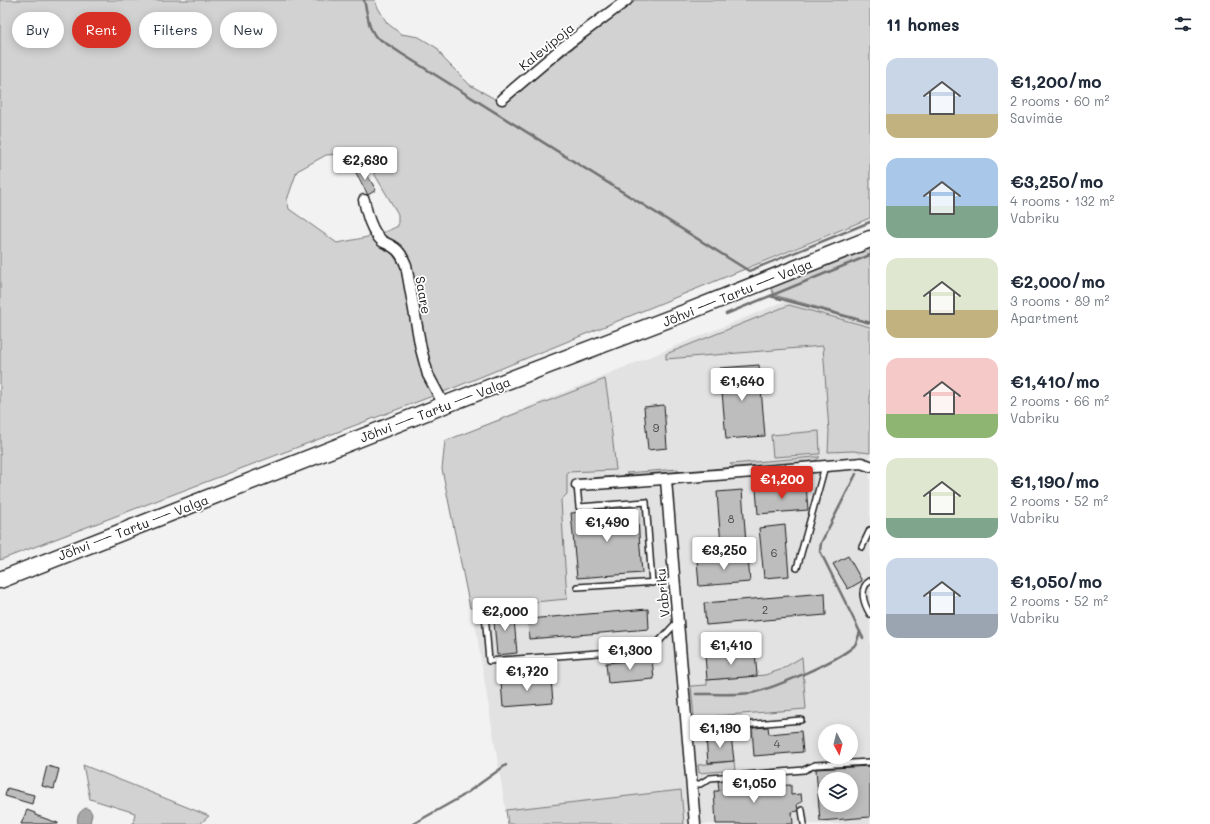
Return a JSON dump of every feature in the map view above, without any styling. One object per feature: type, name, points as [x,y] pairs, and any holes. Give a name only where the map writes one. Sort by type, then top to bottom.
[{"type":"highway","name":"Jõhvi — Tartu — Valga","points":[[0,580],[870,239]]},
{"type":"street","name":"Kalevipoja","points":[[502,99],[562,48],[627,0]]},
{"type":"street","name":"Saare","points":[[364,200],[367,214],[376,234],[383,242],[394,247],[401,254],[406,265],[421,349],[428,375],[444,405]]},
{"type":"street","points":[[577,485],[666,480],[721,474],[861,463],[870,466]]},
{"type":"street","name":"Vabriku","points":[[666,480],[695,824]]},
{"type":"lane","points":[[797,568],[825,466]]},
{"type":"lane","points":[[577,485],[579,507],[646,502],[652,583]]},
{"type":"lane","points":[[862,547],[870,530]]},
{"type":"lane","points":[[870,580],[865,583],[862,591],[863,600],[870,614]]},
{"type":"lane","points":[[578,588],[674,581]]},
{"type":"lane","points":[[485,614],[489,661],[652,649],[677,622]]},
{"type":"lane","points":[[687,730],[801,720]]},
{"type":"lane","points":[[692,784],[700,784],[710,778],[804,770],[815,765],[870,762]]},
{"type":"lane","points":[[802,810],[804,824]]},
{"type":"shaded area","points":[[0,0],[375,0],[387,23],[401,34],[419,37],[437,48],[444,59],[470,85],[502,103],[635,0],[870,0],[870,218],[451,389],[0,560]],"holes":[[[342,154],[365,158],[398,214],[398,226],[376,235],[337,243],[289,209],[287,200],[297,171],[326,155]]]},
{"type":"shaded area","points":[[870,249],[870,322],[774,295],[771,288]]},
{"type":"shaded area","points":[[790,299],[870,323],[870,824],[508,824],[445,441]]},
{"type":"shaded area","points":[[789,305],[870,327],[870,453],[853,451],[828,452],[829,431],[823,346],[666,359],[666,354]]},
{"type":"shaded area","points":[[605,379],[616,470],[567,472],[567,494],[561,500],[567,599],[470,608],[442,469],[445,441]]},
{"type":"shaded area","points":[[819,431],[820,454],[773,457],[771,435]]},
{"type":"shaded area","points":[[820,457],[815,461],[735,468],[730,464]]},
{"type":"shaded area","points":[[678,469],[678,472],[632,476],[626,473]]},
{"type":"shaded area","points":[[802,657],[806,709],[715,716],[715,725],[695,727],[691,686],[707,685],[707,680],[765,675],[780,670]]},
{"type":"shaded area","points":[[734,761],[735,770],[699,773],[698,765]]},
{"type":"shaded area","points":[[83,765],[209,816],[200,824],[133,824],[135,813],[90,799]]},
{"type":"shaded area","points":[[681,790],[684,824],[508,824],[506,810]]},
{"type":"shaded area","points":[[86,808],[90,810],[92,814],[90,823],[78,824],[77,819],[79,815]]},
{"type":"building","points":[[362,166],[376,190],[368,195],[355,171]]},
{"type":"building","points":[[759,365],[765,436],[726,439],[720,368]]},
{"type":"building","points":[[664,405],[667,448],[648,450],[644,407]]},
{"type":"building","points":[[806,485],[808,510],[758,514],[756,489]]},
{"type":"building","points":[[742,490],[746,543],[721,545],[717,492]]},
{"type":"building","points":[[637,508],[642,573],[577,578],[571,513]]},
{"type":"building","points":[[785,525],[789,576],[764,578],[759,528]]},
{"type":"building","points":[[748,556],[750,582],[699,586],[697,560]]},
{"type":"building","points":[[848,556],[862,581],[848,589],[833,564]]},
{"type":"building","points":[[825,593],[826,615],[706,625],[704,603]]},
{"type":"building","points":[[513,608],[517,653],[497,655],[493,610]]},
{"type":"building","points":[[648,609],[649,629],[529,639],[528,619]]},
{"type":"building","points":[[755,651],[757,676],[707,680],[705,655]]},
{"type":"building","points":[[652,659],[654,679],[608,683],[606,663]]},
{"type":"building","points":[[551,678],[553,703],[503,707],[501,682]]},
{"type":"building","points":[[768,727],[769,734],[801,731],[803,752],[754,756],[752,728]]},
{"type":"building","points":[[731,735],[734,761],[708,763],[706,737]]},
{"type":"building","points":[[47,766],[59,769],[54,789],[42,786]]},
{"type":"building","points":[[870,766],[870,817],[820,821],[819,812],[858,812],[858,772],[818,772],[818,795],[816,769]]},
{"type":"building","points":[[748,779],[749,787],[791,785],[791,795],[801,794],[802,802],[797,804],[798,811],[792,812],[793,824],[716,824],[714,791],[719,791],[718,781]]},
{"type":"building","points":[[7,788],[34,795],[32,804],[5,796]]},
{"type":"building","points":[[27,810],[35,813],[35,815],[58,824],[21,824]]},
{"type":"waterway","points":[[364,0],[370,27],[375,36],[749,271],[870,222]]},
{"type":"waterway","points":[[726,314],[870,255]]},
{"type":"waterway","points":[[770,296],[870,323]]},
{"type":"waterway","points":[[856,474],[821,543],[820,551],[863,638]]},
{"type":"waterway","points":[[696,694],[751,693],[774,686],[804,674],[846,652],[855,645],[860,632]]},
{"type":"waterway","points":[[413,824],[461,797],[506,765]]}]
